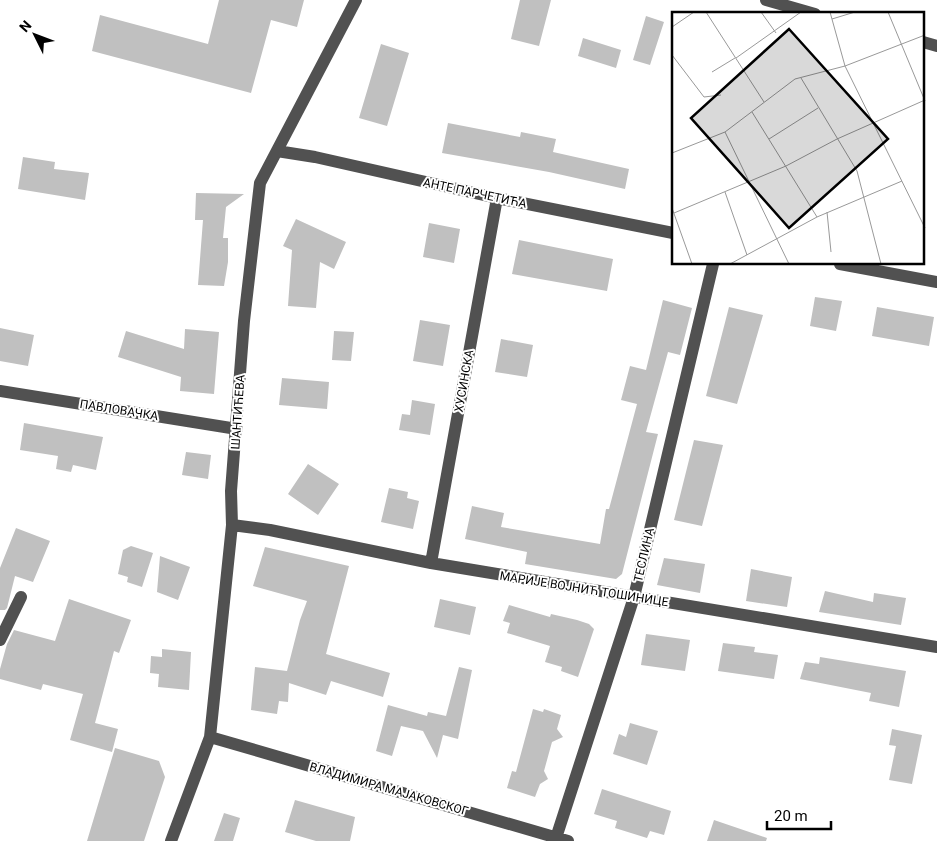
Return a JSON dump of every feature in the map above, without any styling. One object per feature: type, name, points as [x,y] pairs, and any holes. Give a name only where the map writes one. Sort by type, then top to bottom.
[{"type":"street","name":"ШАНТИЋЕВА","points":[[171,841],[210,737],[232,525],[231,491],[244,321],[260,183],[356,0]]},
{"type":"street","points":[[766,0],[808,12]]},
{"type":"street","points":[[924,42],[937,46]]},
{"type":"street","name":"АНТЕ ПАРЧЕТИЋА","points":[[277,151],[315,157],[497,198],[672,232]]},
{"type":"street","name":"ХУСИНСКА","points":[[431,563],[497,198]]},
{"type":"street","name":"ТЕСЛИНА","points":[[560,840],[634,597],[713,265]]},
{"type":"street","points":[[845,265],[937,282]]},
{"type":"street","name":"ПАВЛОВАЧКА","points":[[0,391],[237,429]]},
{"type":"street","name":"МАРИЈЕ ВОЈНИЋ ТОШИНИЦЕ","points":[[232,525],[270,530],[431,563],[937,647]]},
{"type":"street","points":[[0,640],[21,597]]},
{"type":"street","name":"ВЛАДИМИРА МАЈАКОВСКОГ","points":[[210,737],[560,840]]},
{"type":"building","points":[[219,0],[304,0],[297,27],[271,20],[251,93],[92,51],[100,15],[208,44]]},
{"type":"building","points":[[520,0],[551,0],[539,46],[511,39]]},
{"type":"building","points":[[646,16],[664,22],[650,65],[633,60]]},
{"type":"building","points":[[583,38],[621,50],[616,68],[578,56]]},
{"type":"building","points":[[381,44],[409,53],[387,126],[359,118]]},
{"type":"building","points":[[448,123],[520,137],[521,132],[556,139],[553,152],[629,169],[625,189],[549,172],[442,153]]},
{"type":"building","points":[[23,157],[55,162],[54,169],[89,173],[85,200],[18,189]]},
{"type":"building","points":[[196,193],[244,194],[226,207],[223,238],[228,238],[228,262],[224,286],[198,285],[203,220],[195,220]]},
{"type":"building","points":[[296,219],[346,242],[334,269],[320,262],[316,308],[288,306],[292,250],[283,246]]},
{"type":"building","points":[[429,223],[460,229],[454,263],[423,257]]},
{"type":"building","points":[[519,240],[613,259],[607,291],[512,274]]},
{"type":"building","points":[[815,297],[842,301],[836,331],[810,326]]},
{"type":"building","points":[[663,300],[692,308],[680,355],[668,352],[646,432],[658,434],[622,574],[616,579],[525,564],[527,552],[465,539],[472,506],[504,513],[501,527],[600,544],[606,509],[609,509],[637,404],[621,400],[630,366],[646,370]]},
{"type":"building","points":[[729,307],[763,315],[737,404],[706,396]]},
{"type":"building","points":[[877,307],[934,317],[929,346],[872,336]]},
{"type":"building","points":[[420,320],[450,325],[443,366],[413,361]]},
{"type":"building","points":[[0,328],[34,335],[28,366],[0,361]]},
{"type":"building","points":[[185,329],[219,332],[214,394],[180,391],[181,377],[118,357],[126,331],[184,349]]},
{"type":"building","points":[[334,331],[354,332],[351,361],[332,360]]},
{"type":"building","points":[[501,339],[533,345],[527,377],[495,372]]},
{"type":"building","points":[[282,378],[329,382],[327,409],[279,405]]},
{"type":"building","points":[[412,400],[435,404],[430,435],[399,430],[402,414],[410,415]]},
{"type":"building","points":[[24,423],[103,437],[96,470],[73,465],[71,472],[56,469],[58,456],[20,450]]},
{"type":"building","points":[[694,440],[723,445],[702,526],[674,520]]},
{"type":"building","points":[[186,452],[211,455],[208,479],[182,475]]},
{"type":"building","points":[[308,464],[339,484],[318,515],[288,494]]},
{"type":"building","points":[[389,488],[408,492],[407,498],[419,501],[413,529],[381,522]]},
{"type":"building","points":[[16,528],[50,541],[33,582],[15,576],[7,608],[0,610],[0,568]]},
{"type":"building","points":[[131,546],[153,553],[142,587],[127,582],[128,577],[118,574],[123,550]]},
{"type":"building","points":[[265,547],[349,566],[326,654],[390,673],[383,697],[331,681],[326,695],[289,683],[288,702],[279,701],[277,714],[251,710],[255,667],[287,671],[300,620],[307,601],[253,586]]},
{"type":"building","points":[[160,556],[190,567],[178,600],[157,592]]},
{"type":"building","points":[[664,558],[705,564],[700,593],[657,585]]},
{"type":"building","points":[[751,569],[792,577],[787,607],[746,601]]},
{"type":"building","points":[[825,591],[873,602],[874,593],[906,598],[901,625],[819,612]]},
{"type":"building","points":[[69,599],[131,620],[119,653],[114,651],[95,723],[118,729],[112,752],[70,740],[83,694],[43,684],[41,690],[0,679],[0,669],[7,644],[14,630],[55,641]]},
{"type":"building","points":[[440,599],[476,607],[470,635],[434,627]]},
{"type":"building","points":[[509,605],[550,617],[551,614],[577,620],[589,624],[594,629],[578,677],[561,671],[562,667],[545,662],[550,646],[507,633],[510,623],[503,621]]},
{"type":"building","points":[[646,634],[690,640],[685,671],[641,665]]},
{"type":"building","points":[[723,643],[755,647],[754,652],[778,655],[774,679],[718,671]]},
{"type":"building","points":[[162,649],[191,652],[189,690],[158,687],[159,674],[150,673],[151,656],[162,657]]},
{"type":"building","points":[[820,657],[906,671],[899,707],[869,701],[871,693],[800,679],[805,662],[819,664]]},
{"type":"building","points":[[459,667],[472,670],[458,739],[443,735],[437,758],[423,731],[401,726],[392,756],[376,751],[388,705],[427,716],[428,712],[446,716]]},
{"type":"building","points":[[533,709],[543,712],[544,709],[561,715],[557,729],[563,737],[552,742],[544,771],[548,779],[540,784],[535,797],[507,788],[512,771],[516,772]]},
{"type":"building","points":[[630,723],[658,731],[647,765],[613,754],[619,734],[626,737]]},
{"type":"building","points":[[892,729],[922,735],[912,784],[889,780],[896,746],[889,745]]},
{"type":"building","points":[[115,748],[159,761],[165,777],[144,841],[87,841]]},
{"type":"building","points":[[602,789],[671,811],[664,835],[650,831],[647,838],[615,828],[617,821],[594,814]]},
{"type":"building","points":[[295,800],[355,817],[350,841],[316,841],[285,832]]},
{"type":"building","points":[[224,813],[240,818],[233,841],[214,841]]},
{"type":"building","points":[[714,820],[767,838],[766,841],[707,841]]}]
